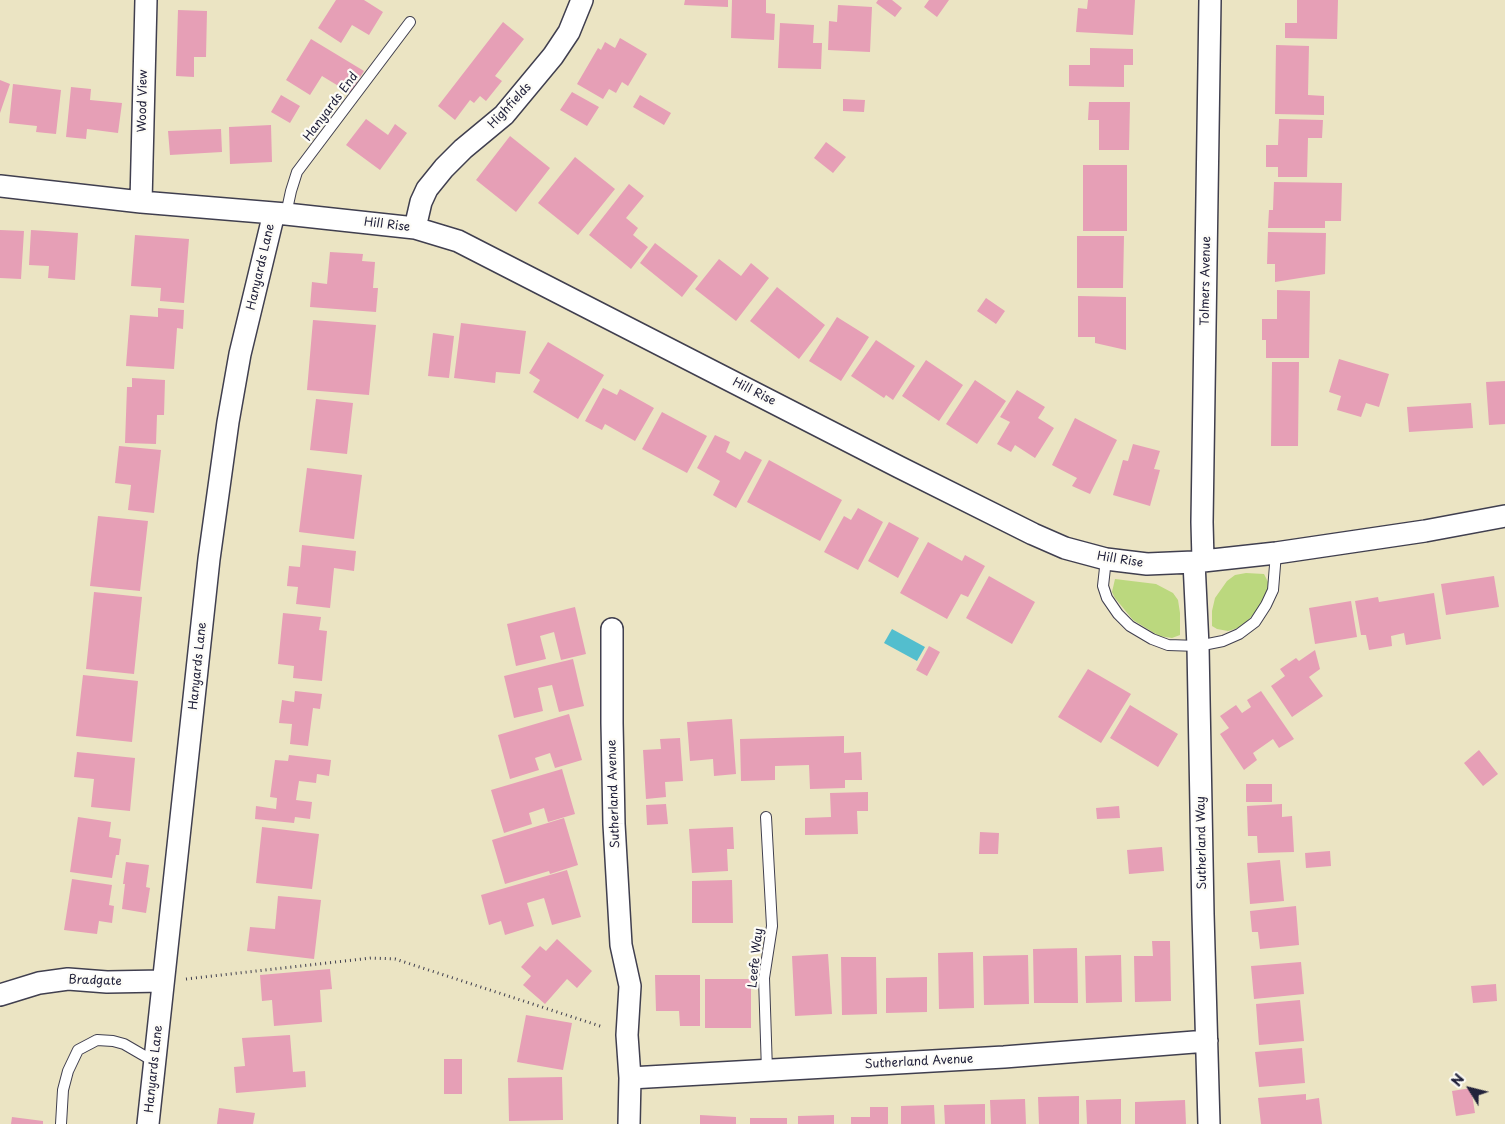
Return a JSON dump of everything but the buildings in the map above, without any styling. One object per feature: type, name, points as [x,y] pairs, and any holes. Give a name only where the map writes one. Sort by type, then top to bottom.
[{"type":"street","name":"Wood View","points":[[141,202],[146,0]]},
{"type":"street","name":"Highfields","points":[[415,228],[421,202],[427,189],[463,149],[504,115],[553,56],[569,32],[582,0]]},
{"type":"street","name":"Tolmers Avenue","points":[[1199,562],[1202,522],[1210,0]]},
{"type":"street","name":"Hill Rise","points":[[0,186],[141,202],[415,228],[458,241],[1033,534],[1065,548],[1106,559],[1146,564],[1199,562],[1276,554],[1425,531],[1505,516]]},
{"type":"street","name":"Hanyards Lane","points":[[148,1124],[209,559],[228,422],[240,354],[280,214]]},
{"type":"street","name":"Sutherland Way","points":[[1199,562],[1198,646],[1209,1124]]},
{"type":"street","name":"Sutherland Avenue","points":[[612,629],[614,824],[621,945],[630,986],[627,1035],[630,1078],[629,1124]]},
{"type":"street","name":"Bradgate","points":[[0,995],[39,983],[68,979],[107,982],[163,981]]},
{"type":"street","name":"Sutherland Avenue","points":[[630,1078],[1004,1057],[1207,1041]]},
{"type":"lane","name":"Hanyards End","points":[[280,214],[291,191],[297,172],[351,103],[410,22]]},
{"type":"lane","points":[[1106,559],[1102,586],[1107,598],[1118,614],[1130,626],[1168,646],[1198,646],[1222,641],[1238,634],[1255,622],[1273,590],[1276,554]]},
{"type":"lane","name":"Leefe Way","points":[[766,817],[772,926],[764,978],[767,1071]]},
{"type":"lane","points":[[61,1124],[63,1090],[68,1071],[78,1050],[97,1040],[113,1041],[124,1044],[156,1062]]},
{"type":"path","points":[[163,981],[371,958],[395,959],[627,1035]]},
{"type":"green space","points":[[1246,573],[1264,574],[1268,582],[1267,592],[1255,613],[1245,623],[1238,628],[1228,631],[1217,629],[1212,626],[1212,611],[1215,598],[1227,581],[1235,575]]},
{"type":"green space","points":[[1115,579],[1156,584],[1173,593],[1178,600],[1180,635],[1172,638],[1159,636],[1133,620],[1112,592]]},
{"type":"water","points":[[892,629],[925,647],[917,661],[884,643]]}]
